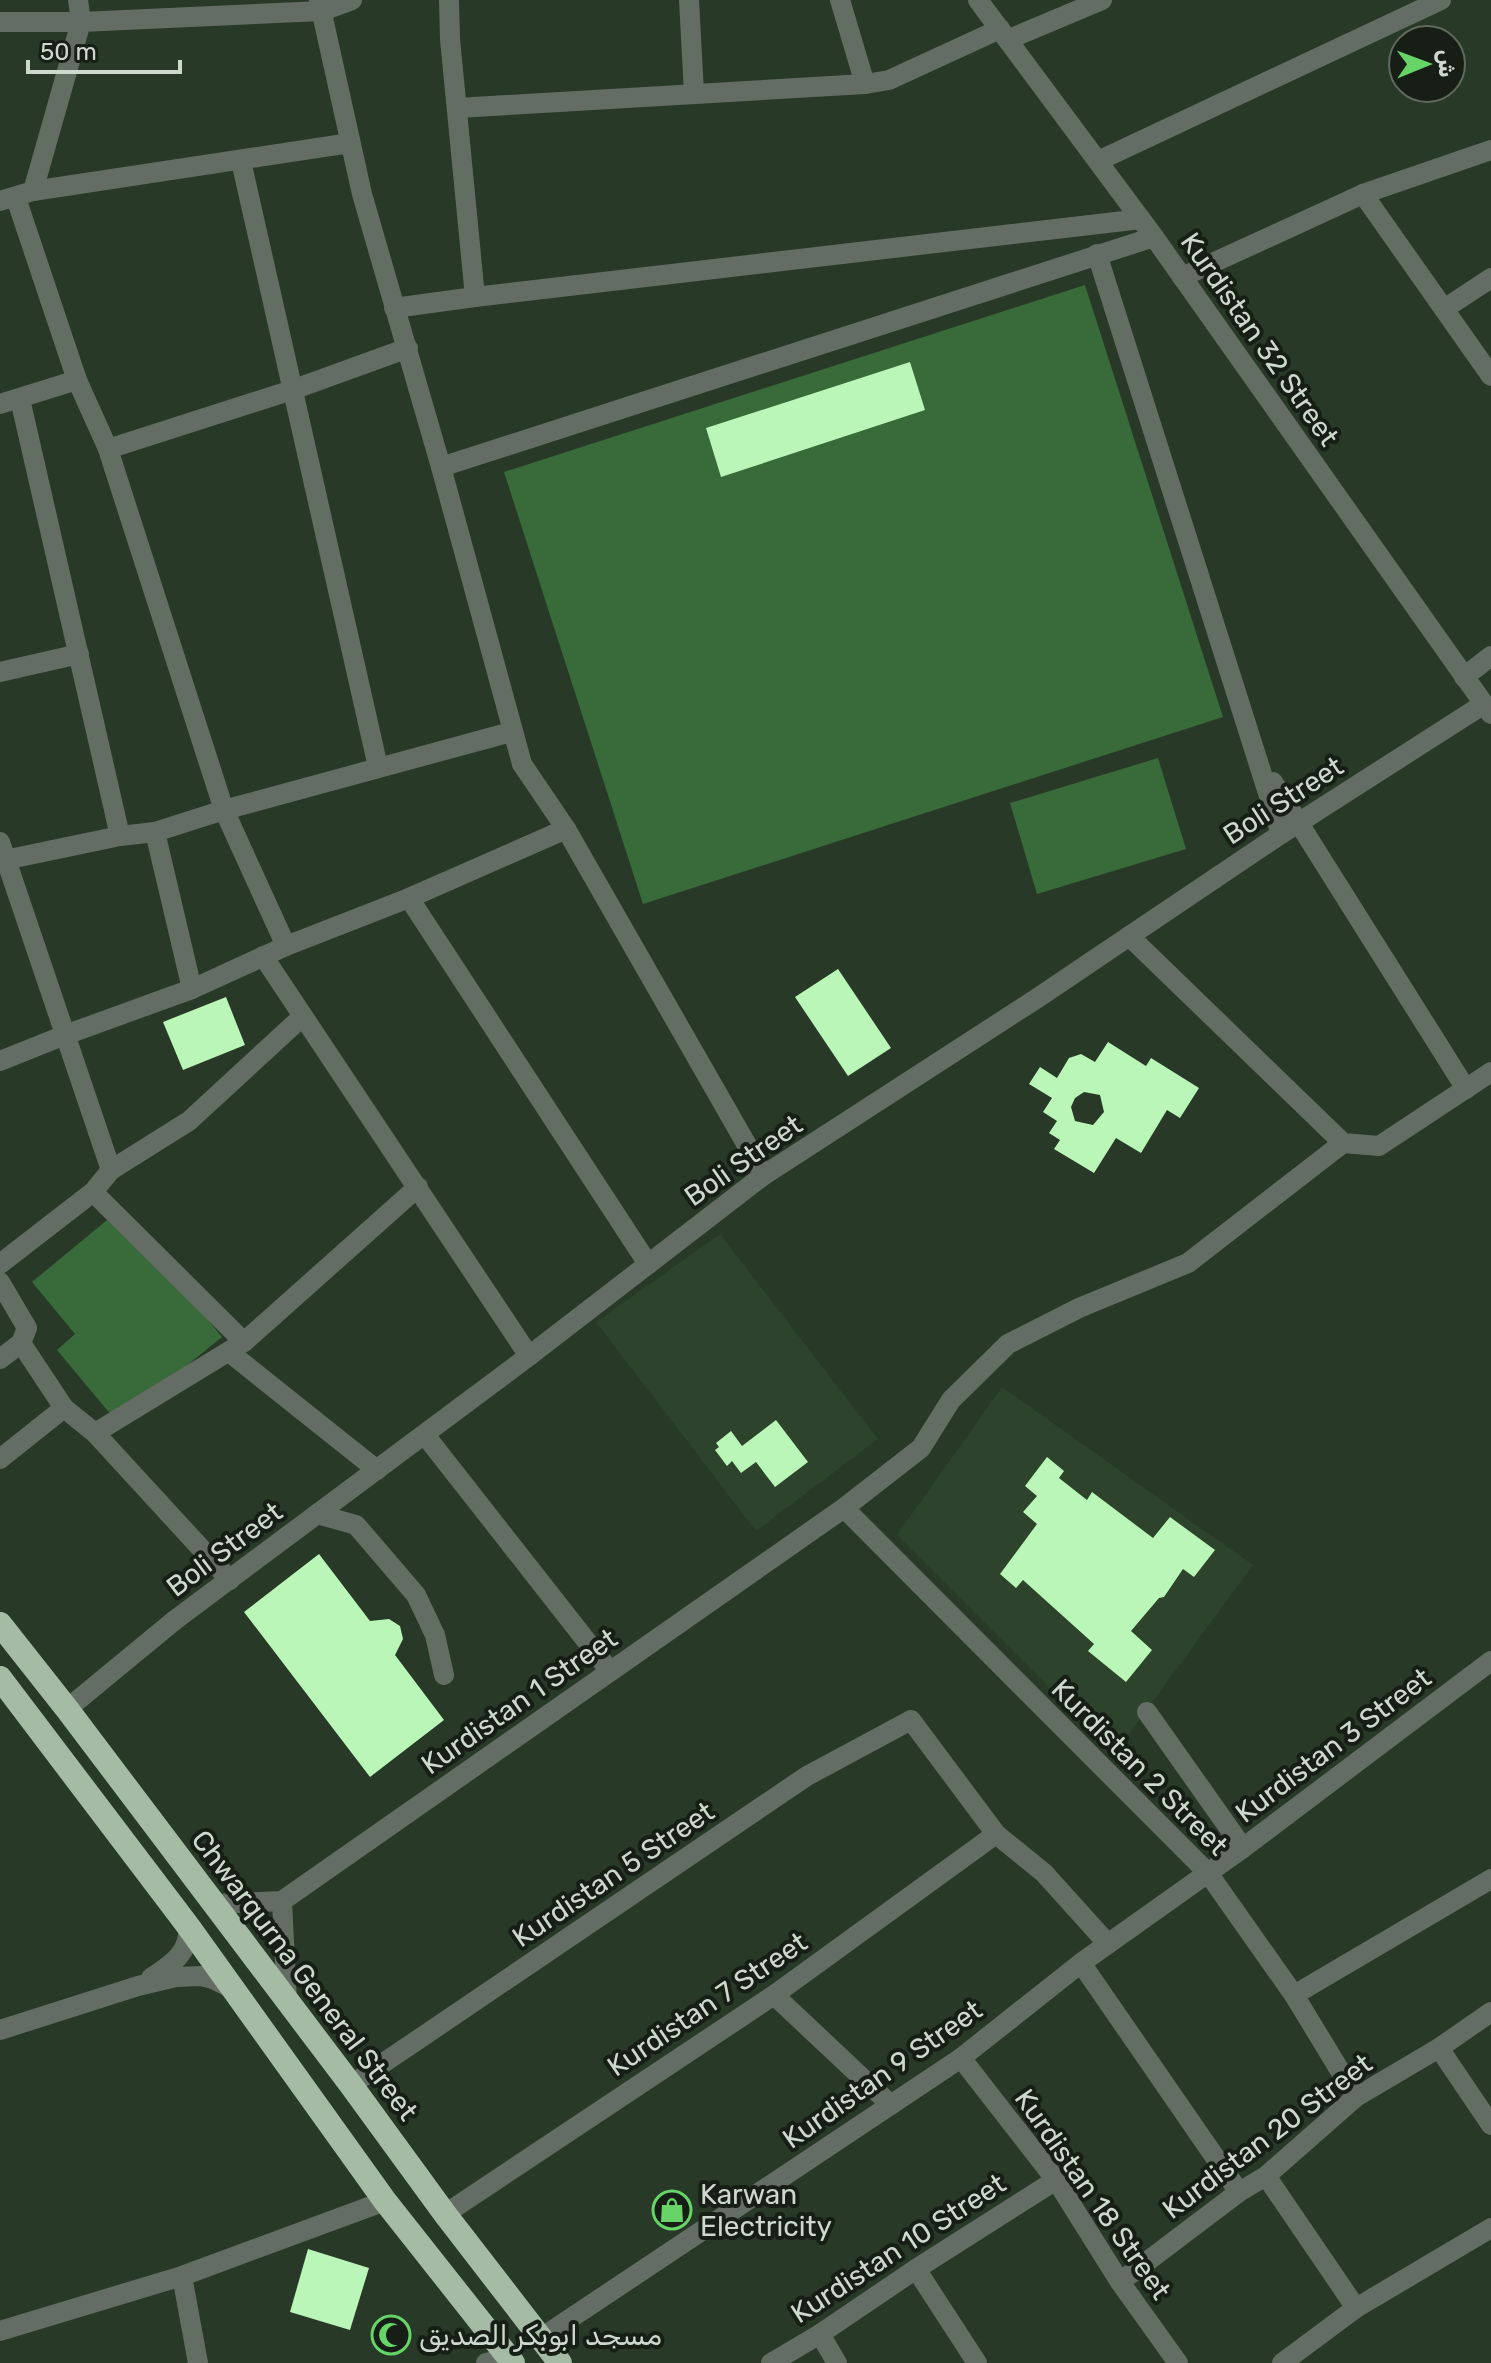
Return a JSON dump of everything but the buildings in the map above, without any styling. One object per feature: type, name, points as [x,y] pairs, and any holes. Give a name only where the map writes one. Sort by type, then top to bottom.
[{"type":"highway","name":"Chwarqurna General Street","points":[[0,1624],[560,2363]]},
{"type":"highway","points":[[0,1678],[188,1926],[502,2361]]},
{"type":"highway","points":[[30,1717],[62,1702]]},
{"type":"street","points":[[78,0],[81,22],[16,197],[77,380],[108,449],[224,810],[286,946]]},
{"type":"street","points":[[0,22],[81,22],[352,0]]},
{"type":"street","points":[[449,0],[450,39],[475,297]]},
{"type":"street","points":[[689,0],[694,93]]},
{"type":"street","points":[[840,0],[865,84]]},
{"type":"street","name":"Kurdistan 32 Street","points":[[978,0],[1154,237],[1487,709]]},
{"type":"street","points":[[457,108],[865,84],[889,80],[1004,34],[1102,0]]},
{"type":"street","points":[[1098,161],[1441,0]]},
{"type":"street","points":[[320,5],[362,194],[408,348],[522,764],[566,829],[764,1175]]},
{"type":"street","points":[[16,197],[350,143]]},
{"type":"street","points":[[1182,277],[1363,194],[1491,150]]},
{"type":"street","points":[[241,161],[378,767]]},
{"type":"street","points":[[1363,194],[1491,376]]},
{"type":"street","points":[[394,308],[1141,219]]},
{"type":"street","points":[[441,467],[1154,237]]},
{"type":"street","points":[[1097,254],[1256,755],[1289,828],[1466,1089]]},
{"type":"street","points":[[1444,309],[1491,278]]},
{"type":"street","points":[[108,449],[292,390],[408,348]]},
{"type":"street","points":[[77,380],[10,402],[79,654],[120,836]]},
{"type":"street","points":[[0,672],[79,654]]},
{"type":"street","points":[[1464,677],[1491,656]]},
{"type":"street","name":"Boli Street","points":[[62,1702],[425,1435],[764,1175],[1289,828],[1487,709]]},
{"type":"street","points":[[111,1170],[2,854],[155,832],[224,810],[511,732]]},
{"type":"street","points":[[0,1061],[192,989],[286,946],[409,898],[566,829]]},
{"type":"street","points":[[155,832],[192,989]]},
{"type":"street","points":[[409,898],[648,1264]]},
{"type":"street","points":[[1129,936],[1343,1143],[1379,1146],[1491,1072]]},
{"type":"street","points":[[263,956],[529,1356]]},
{"type":"street","points":[[0,1264],[93,1192],[111,1170],[189,1121],[302,1017]]},
{"type":"street","name":"Kurdistan 1 Street","points":[[282,1901],[844,1508],[921,1448],[951,1400],[1008,1344],[1079,1308],[1188,1263],[1343,1143]]},
{"type":"street","points":[[95,1433],[236,1347],[418,1187]]},
{"type":"street","points":[[93,1192],[236,1347],[377,1470]]},
{"type":"street","points":[[0,1282],[27,1328],[21,1343],[0,1359]]},
{"type":"street","points":[[21,1343],[64,1408],[95,1433],[230,1580]]},
{"type":"street","points":[[0,1459],[64,1408]]},
{"type":"street","points":[[425,1435],[610,1671]]},
{"type":"street","name":"Kurdistan 2 Street","points":[[844,1508],[1208,1873],[1294,1995],[1356,2097]]},
{"type":"street","points":[[317,1514],[356,1525],[416,1595],[435,1635],[444,1675]]},
{"type":"street","name":"Kurdistan 3 Street","points":[[1208,1873],[1491,1661]]},
{"type":"street","points":[[1147,1712],[1243,1848]]},
{"type":"street","name":"Kurdistan 5 Street","points":[[351,2085],[807,1776],[911,1720],[996,1834]]},
{"type":"street","points":[[996,1834],[1044,1873],[1108,1944]]},
{"type":"street","name":"Kurdistan 7 Street","points":[[445,2214],[774,1995],[996,1834]]},
{"type":"street","name":"Kurdistan 9 Street","points":[[541,2338],[961,2058],[1081,1963],[1208,1873]]},
{"type":"street","points":[[1294,1995],[1491,1879]]},
{"type":"street","points":[[214,1904],[282,1901],[287,2002]]},
{"type":"street","points":[[138,1986],[180,1957],[188,1938],[188,1926]]},
{"type":"street","points":[[1081,1963],[1239,2192]]},
{"type":"street","points":[[0,2030],[176,1977],[201,1976],[235,1990]]},
{"type":"street","points":[[774,1995],[891,2105]]},
{"type":"street","name":"Kurdistan 20 Street","points":[[1120,2282],[1239,2192],[1266,2176],[1356,2097],[1439,2048],[1491,2012]]},
{"type":"street","points":[[1439,2048],[1491,2125]]},
{"type":"street","name":"Kurdistan 18 Street","points":[[961,2058],[1056,2180],[1120,2282],[1178,2363]]},
{"type":"street","points":[[1266,2176],[1356,2308]]},
{"type":"street","name":"Kurdistan 10 Street","points":[[771,2363],[1056,2180]]},
{"type":"street","points":[[0,2331],[182,2276],[385,2201]]},
{"type":"street","points":[[1282,2363],[1356,2308],[1491,2228]]},
{"type":"street","points":[[916,2269],[977,2363]]},
{"type":"street","points":[[182,2276],[198,2363]]},
{"type":"street","points":[[820,2334],[837,2363]]},
{"type":"shaded area","points":[[720,1234],[878,1439],[756,1531],[596,1322]]},
{"type":"shaded area","points":[[1002,1387],[1253,1565],[1115,1753],[897,1535]]},
{"type":"green space","points":[[1085,285],[1223,717],[643,904],[504,472]]},
{"type":"green space","points":[[1158,758],[1186,849],[1037,894],[1010,803]]},
{"type":"green space","points":[[118,1211],[222,1337],[117,1422],[57,1350],[75,1334],[32,1282]]},
{"type":"place","name":"Karwan Electricity","points":[[672,2210]]},
{"type":"place","name":"مسجد ابوبكر الصديق","points":[[391,2335]]}]
